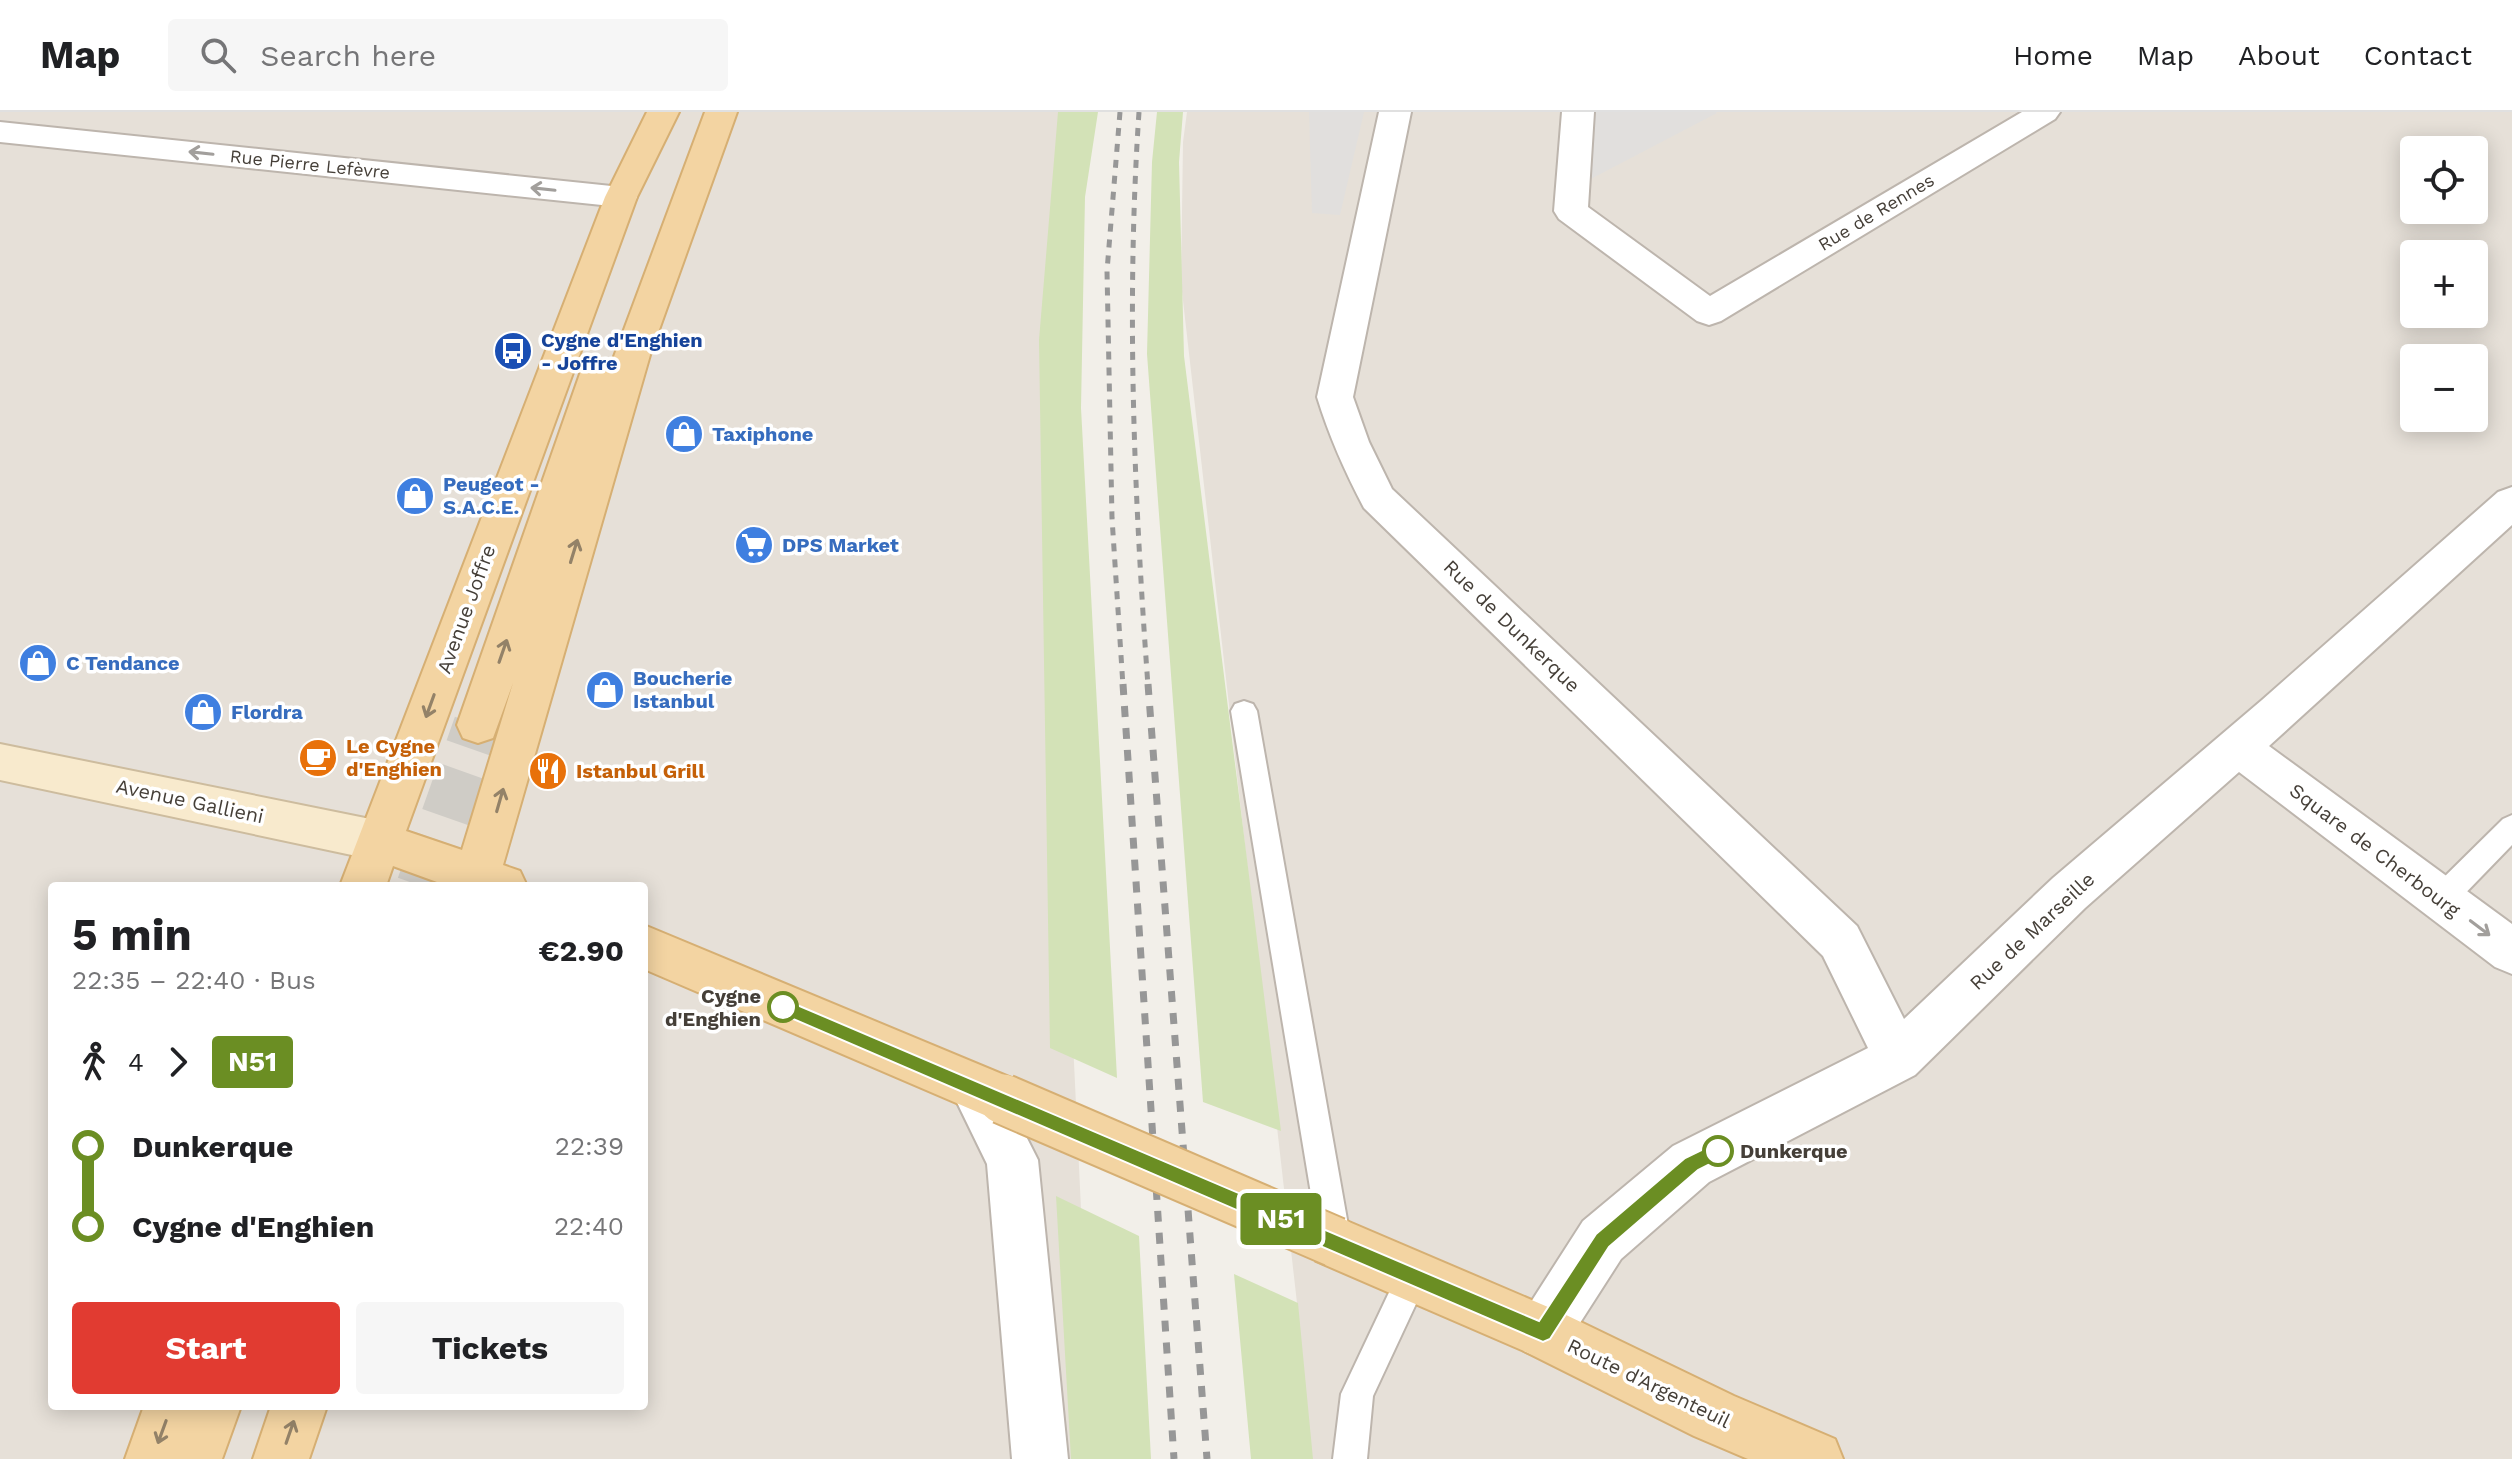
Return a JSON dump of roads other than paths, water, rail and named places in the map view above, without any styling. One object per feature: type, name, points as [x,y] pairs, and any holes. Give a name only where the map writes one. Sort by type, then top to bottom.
[{"type":"main road","name":"Avenue Joffre","points":[[365,882],[621,197],[663,112]]},
{"type":"main road","name":"Avenue Joffre","points":[[678,112],[652,167],[563,406],[465,725],[632,285],[678,173],[719,112]]},
{"type":"main road","name":"Avenue Joffre","points":[[485,882],[632,355],[719,112]]},
{"type":"main road","name":"Avenue Gallieni","points":[[0,762],[380,841]]},
{"type":"main road","points":[[380,841],[485,882]]},
{"type":"main road","name":"Route d'Argenteuil","points":[[648,949],[1543,1332],[1714,1416],[1815,1459]]},
{"type":"main road","points":[[153,1459],[171,1410]]},
{"type":"main road","points":[[194,1459],[212,1410]]},
{"type":"main road","points":[[226,1459],[243,1410]]},
{"type":"main road","points":[[281,1459],[298,1410]]},
{"type":"street","name":"Rue de Dunkerque","points":[[1395,112],[1335,397],[1350,442],[1378,498],[1840,941],[1898,1058]]},
{"type":"street","name":"Rue de Rennes","points":[[1578,112],[1571,211],[1709,313],[2044,112]]},
{"type":"street","name":"Rue Pierre Lefèvre","points":[[0,132],[621,197]]},
{"type":"street","name":"Rue de Marseille","points":[[1543,1332],[1602,1240],[1691,1164],[1898,1058],[2058,904],[2512,502]]},
{"type":"street","name":"Square de Cherbourg","points":[[2238,747],[2512,952]]},
{"type":"street","points":[[989,1094],[1012,1160],[1040,1459]]},
{"type":"lane","points":[[1244,711],[1335,1242]]},
{"type":"lane","points":[[2441,899],[2512,827]]},
{"type":"lane","points":[[1350,1459],[1357,1394],[1413,1276]]},
{"type":"tunnel","points":[[422,882],[478,725]]},
{"type":"railway","points":[[1120,112],[1107,271],[1112,518],[1123,686]]},
{"type":"railway","points":[[1139,112],[1133,256],[1133,399],[1148,686]]},
{"type":"railway","points":[[1123,684],[1174,1459]]},
{"type":"railway","points":[[1148,684],[1207,1459]]},
{"type":"place","name":"Cygne d'Enghien - Joffre","points":[[513,351]]},
{"type":"place","name":"Taxiphone","points":[[684,434]]},
{"type":"place","name":"Peugeot - S.A.C.E.","points":[[415,496]]},
{"type":"place","name":"DPS Market","points":[[754,545]]},
{"type":"place","name":"C Tendance","points":[[38,663]]},
{"type":"place","name":"Boucherie Istanbul","points":[[605,690]]},
{"type":"place","name":"Flordra","points":[[203,712]]},
{"type":"place","name":"Le Cygne d'Enghien","points":[[318,758]]},
{"type":"place","name":"Istanbul Grill","points":[[548,771]]},
{"type":"place","name":"Cygne d'Enghien","points":[[783,1007]]},
{"type":"place","name":"Dunkerque","points":[[1718,1151]]}]
